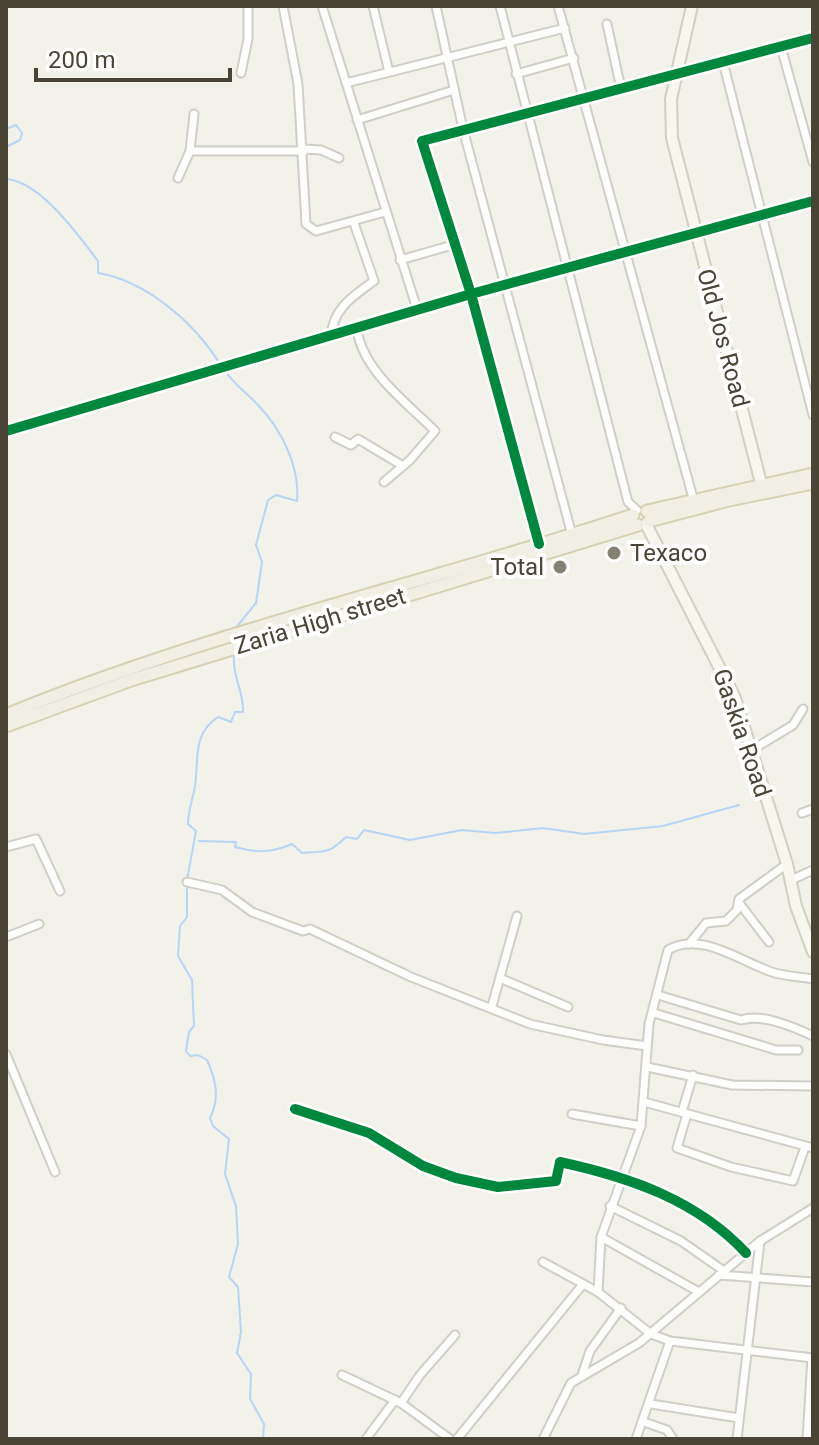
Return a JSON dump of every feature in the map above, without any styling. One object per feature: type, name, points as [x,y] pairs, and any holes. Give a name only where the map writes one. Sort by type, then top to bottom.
[{"type":"main road","name":"Old Jos Road","points":[[692,6],[675,75],[670,109],[672,138],[761,483]]},
{"type":"main road","name":"Zaria High street","points":[[6,726],[117,684],[642,518],[693,498],[813,474]]},
{"type":"main road","name":"Zaria High street","points":[[6,715],[258,625],[539,544],[642,518],[813,483]]},
{"type":"main road","name":"Gaskia Road","points":[[642,518],[724,674],[752,750],[813,950]]},
{"type":"street","points":[[241,73],[248,39],[248,6]]},
{"type":"street","points":[[283,6],[296,64],[304,150],[306,219],[310,230],[354,223],[385,212]]},
{"type":"street","points":[[322,6],[417,309]]},
{"type":"street","points":[[373,6],[389,72]]},
{"type":"street","points":[[436,6],[463,129],[572,535]]},
{"type":"street","points":[[500,6],[628,502],[642,518]]},
{"type":"street","points":[[558,6],[628,251],[693,498]]},
{"type":"street","points":[[607,24],[621,89]]},
{"type":"street","points":[[346,83],[565,28]]},
{"type":"street","points":[[539,544],[471,294],[422,141],[813,38]]},
{"type":"street","points":[[781,47],[813,162]]},
{"type":"street","points":[[516,74],[574,58]]},
{"type":"street","points":[[723,62],[813,415]]},
{"type":"street","points":[[357,120],[454,90]]},
{"type":"street","points":[[178,178],[190,151],[194,114]]},
{"type":"street","points":[[190,151],[321,150],[339,158]]},
{"type":"street","points":[[6,431],[417,309],[813,201]]},
{"type":"street","points":[[331,337],[335,319],[345,302],[374,281],[354,223]]},
{"type":"street","points":[[400,260],[456,244]]},
{"type":"street","points":[[357,329],[359,346],[377,371],[435,431],[384,482]]},
{"type":"street","points":[[335,437],[351,445],[358,439],[403,466]]},
{"type":"street","points":[[752,750],[793,725],[803,709]]},
{"type":"street","points":[[802,813],[813,809]]},
{"type":"street","points":[[6,847],[36,839],[60,891]]},
{"type":"street","points":[[689,944],[706,923],[726,921],[740,904],[741,898],[787,864]]},
{"type":"street","points":[[791,880],[813,870]]},
{"type":"street","points":[[187,882],[222,890],[252,912],[303,931],[310,929],[411,977],[552,1030],[647,1046]]},
{"type":"street","points":[[740,904],[769,942]]},
{"type":"street","points":[[492,1006],[502,979],[517,916]]},
{"type":"street","points":[[6,937],[39,924]]},
{"type":"street","points":[[598,1292],[601,1237],[641,1126],[647,1046],[668,950],[682,943],[689,944],[728,952],[777,973],[813,979]]},
{"type":"street","points":[[502,979],[568,1007]]},
{"type":"street","points":[[658,995],[741,1020],[750,1017],[775,1022],[813,1036]]},
{"type":"street","points":[[654,1013],[776,1050],[798,1050]]},
{"type":"street","points":[[6,1054],[55,1172]]},
{"type":"street","points":[[647,1067],[732,1085],[813,1086]]},
{"type":"street","points":[[644,1102],[684,1113],[809,1148],[793,1181],[731,1167],[677,1148],[684,1113],[693,1075]]},
{"type":"street","points":[[6,1085],[17,1080]]},
{"type":"street","points":[[295,1109],[369,1133],[436,1172],[486,1186],[556,1181],[560,1162],[622,1177],[693,1207],[721,1227],[746,1253]]},
{"type":"street","points":[[572,1114],[641,1126]]},
{"type":"street","points":[[610,1206],[681,1241],[722,1273],[813,1282]]},
{"type":"street","points":[[543,1439],[560,1401],[582,1375],[651,1334],[760,1241],[813,1208]]},
{"type":"street","points":[[601,1237],[699,1292]]},
{"type":"street","points":[[737,1439],[760,1241]]},
{"type":"street","points":[[543,1262],[598,1292],[651,1334],[670,1341],[812,1358],[807,1439]]},
{"type":"street","points":[[457,1439],[583,1284]]},
{"type":"street","points":[[582,1375],[590,1351],[621,1308]]},
{"type":"street","points":[[366,1439],[455,1335]]},
{"type":"street","points":[[636,1439],[644,1422],[644,1412],[651,1404],[670,1341]]},
{"type":"street","points":[[342,1375],[398,1402],[450,1439]]},
{"type":"street","points":[[651,1404],[739,1418]]},
{"type":"street","points":[[644,1422],[667,1430],[673,1439]]},
{"type":"waterway","points":[[6,129],[16,125],[22,133],[20,140],[6,147]]},
{"type":"waterway","points":[[6,179],[32,189],[57,211],[98,261],[98,273],[116,277],[151,294],[197,333],[220,364]]},
{"type":"waterway","points":[[224,369],[258,405],[282,437],[296,475],[297,488],[297,501],[276,495],[268,500],[256,545],[262,562],[256,603],[235,629]]},
{"type":"waterway","points":[[187,880],[196,831],[188,824],[188,819],[200,739],[218,717],[231,722],[235,712],[243,712],[234,652]]},
{"type":"waterway","points":[[199,841],[236,842],[235,847],[257,851],[292,844],[302,853],[327,851],[346,837],[357,839],[364,830],[410,840],[462,830],[495,833],[543,828],[584,834],[663,826],[739,805]]},
{"type":"waterway","points":[[187,887],[187,917],[180,926],[178,956],[192,980],[194,1026],[189,1032],[186,1051],[190,1056],[198,1055],[207,1060],[216,1089],[210,1118],[213,1126],[229,1139],[225,1174],[236,1206],[238,1244],[229,1277],[238,1287],[241,1332],[237,1353],[251,1374],[250,1399],[264,1424],[263,1439]]},
{"type":"cycle path","points":[[539,544],[471,294],[422,141],[813,38]]},
{"type":"cycle path","points":[[6,431],[471,294],[813,201]]},
{"type":"cycle path","points":[[295,1109],[369,1133],[423,1166],[456,1178],[498,1187],[556,1181],[560,1162],[611,1175],[684,1205],[727,1234],[746,1253]]},
{"type":"place","name":"Texaco","points":[[614,553]]},
{"type":"place","name":"Total","points":[[560,567]]}]
